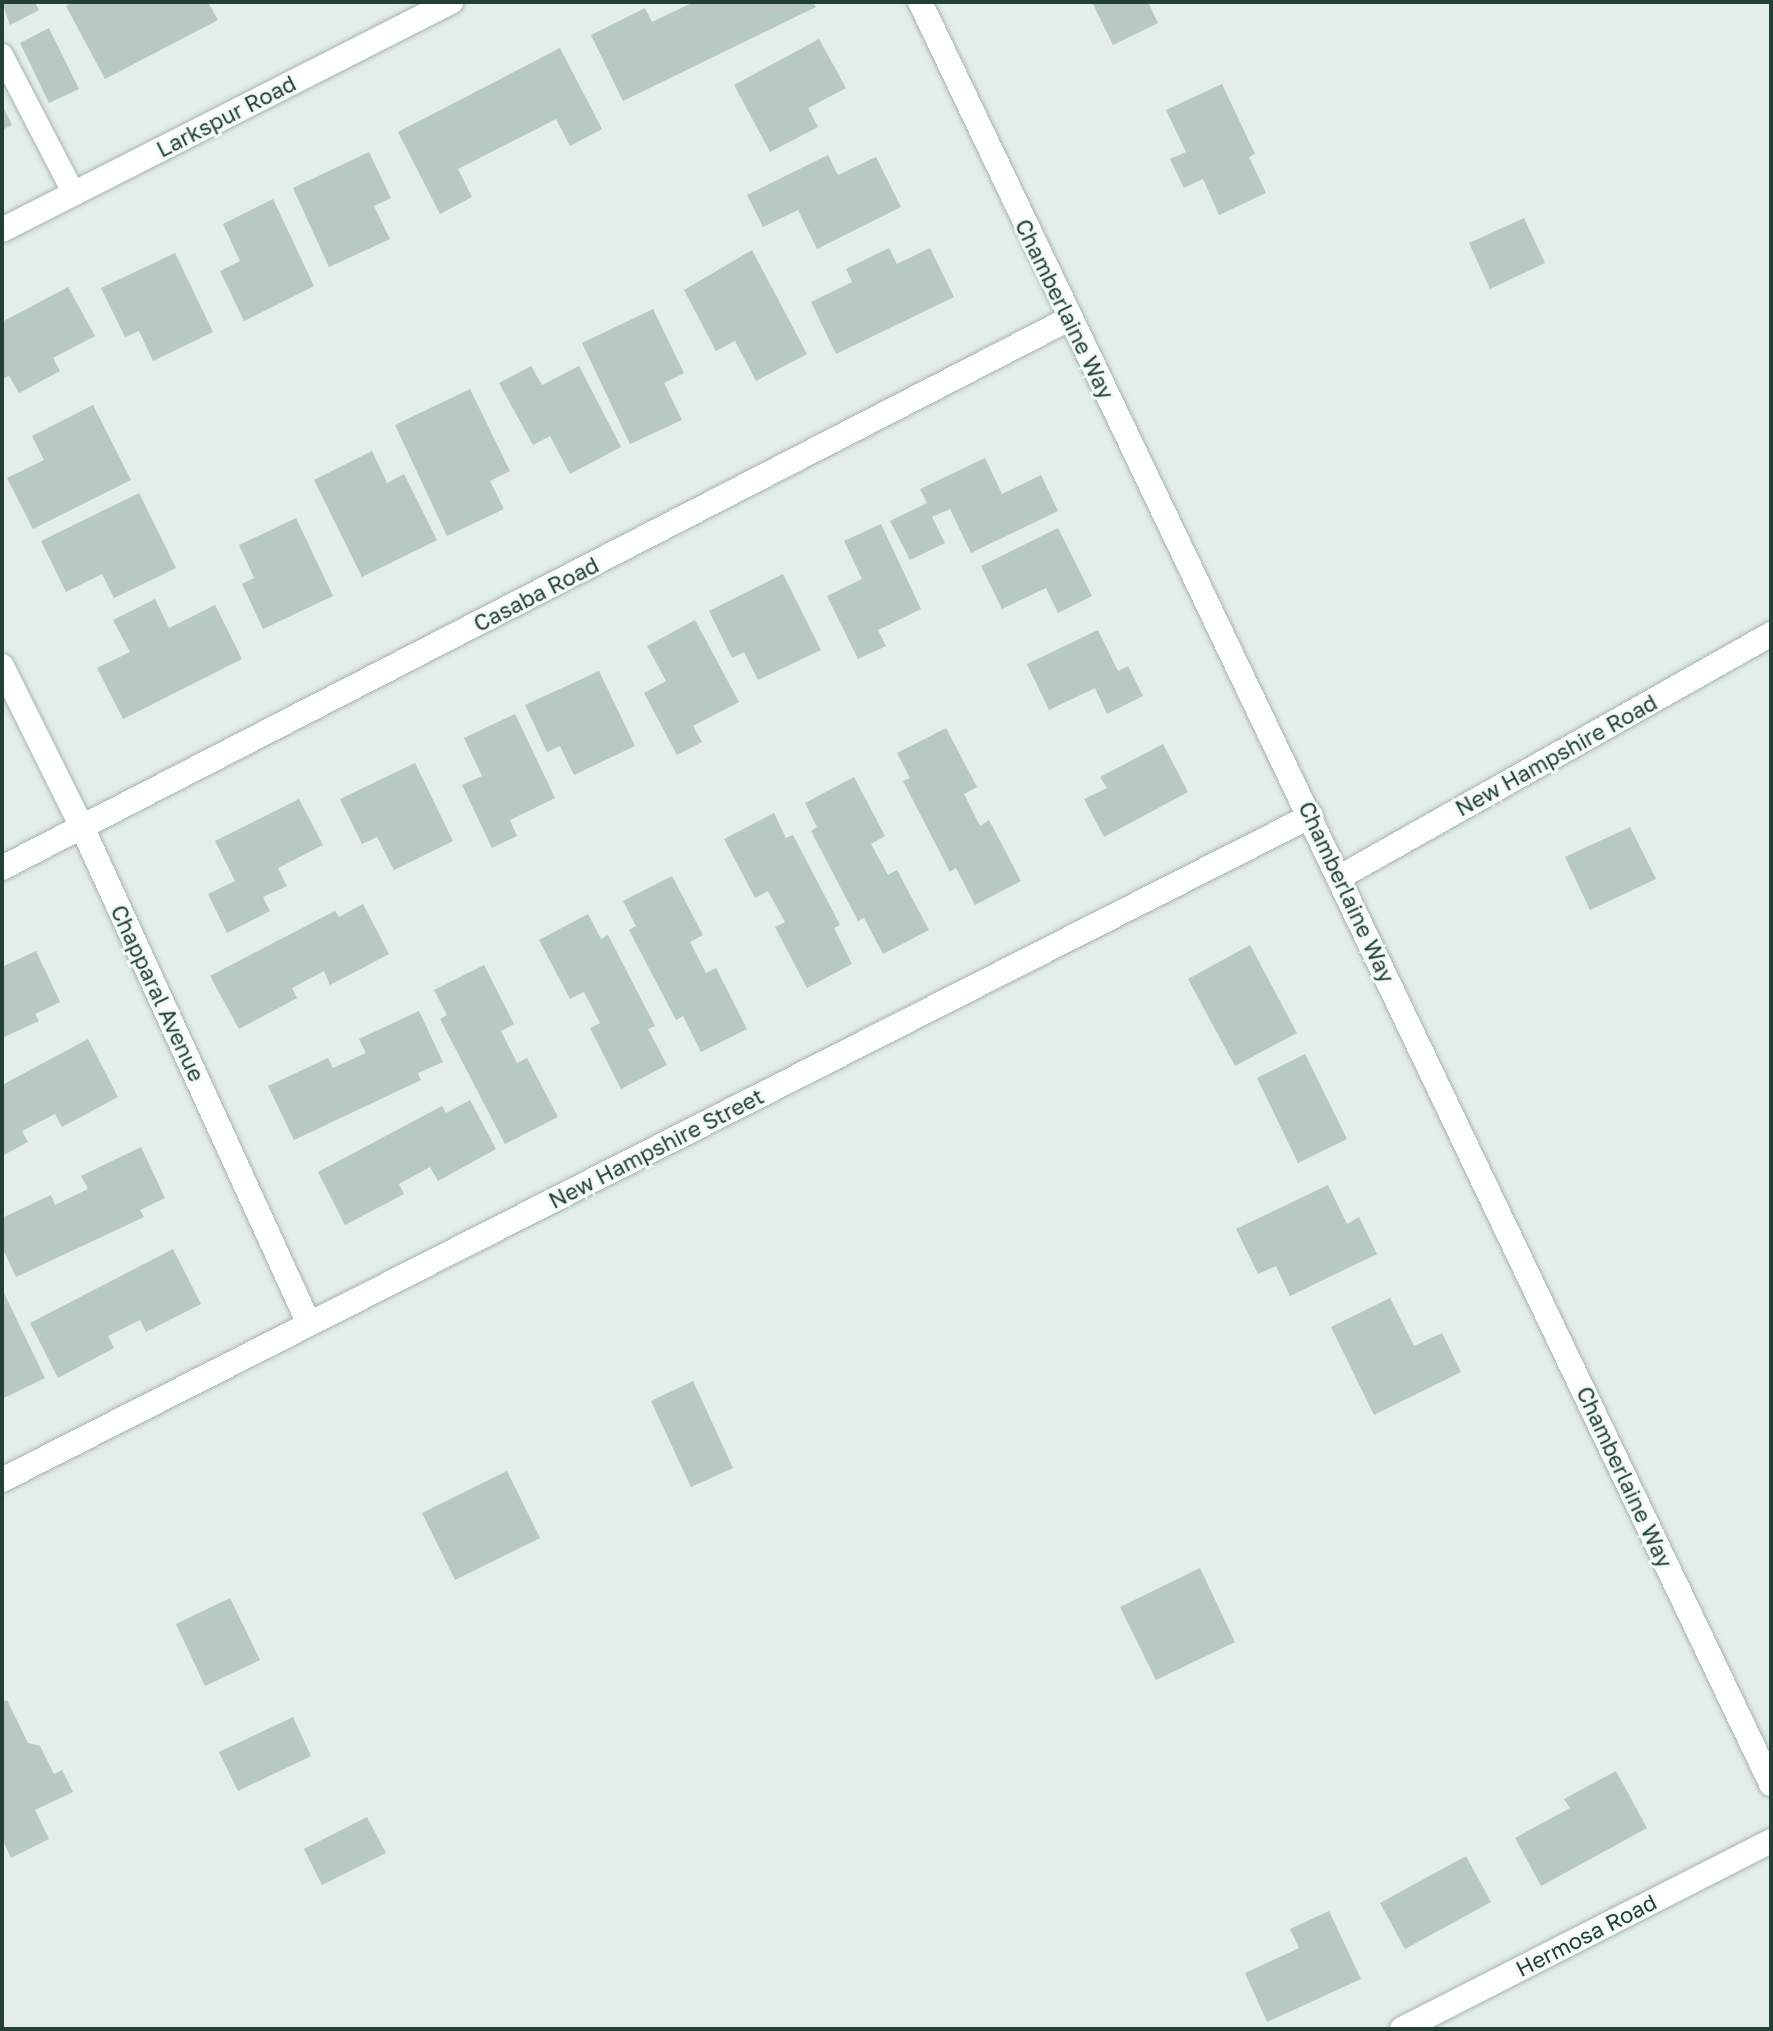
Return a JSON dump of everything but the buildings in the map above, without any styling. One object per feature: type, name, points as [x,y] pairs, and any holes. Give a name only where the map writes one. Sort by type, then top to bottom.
[{"type":"street","name":"Larkspur Road","points":[[2,230],[451,2]]},
{"type":"street","name":"Chamberlaine Way","points":[[920,2],[1771,1784]]},
{"type":"street","name":"Casaba Road","points":[[2,868],[1069,319]]},
{"type":"street","name":"New Hampshire Road","points":[[1340,877],[1771,634]]},
{"type":"street","name":"Chapparal Avenue","points":[[2,666],[82,827],[309,1324]]},
{"type":"street","name":"New Hampshire Street","points":[[2,1480],[1311,816]]},
{"type":"street","name":"Hermosa Road","points":[[1402,2029],[1771,1841]]},
{"type":"lane","points":[[2,55],[74,194]]}]
